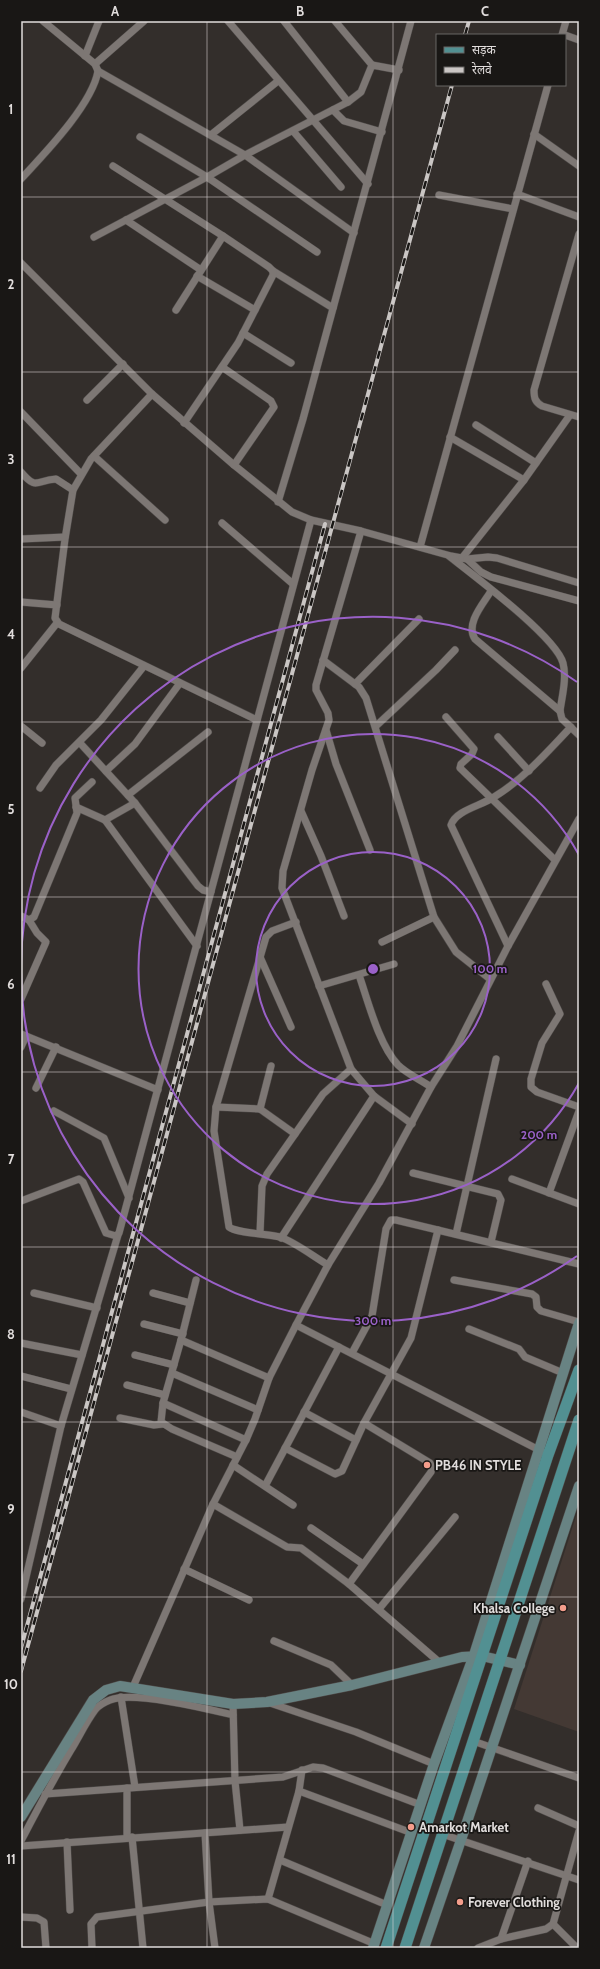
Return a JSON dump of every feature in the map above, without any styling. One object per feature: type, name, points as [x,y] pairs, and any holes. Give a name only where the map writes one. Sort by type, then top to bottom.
[{"type":"main road","points":[[386,1948],[543,1452],[563,1373],[579,1323]]},
{"type":"main road","points":[[543,1452],[579,1370]]},
{"type":"main road","points":[[405,1948],[579,1420]]},
{"type":"main road","points":[[424,1948],[579,1486]]},
{"type":"main road","points":[[374,1946],[434,1764],[478,1655]]},
{"type":"main road","points":[[21,1817],[93,1700],[106,1690],[120,1686],[233,1704],[267,1702],[352,1685],[440,1662],[478,1655],[520,1665]]},
{"type":"street","points":[[43,21],[96,67],[212,134],[245,155],[354,233]]},
{"type":"street","points":[[84,56],[99,21]]},
{"type":"street","points":[[21,179],[59,136],[83,104],[92,89],[96,67],[144,21]]},
{"type":"street","points":[[228,21],[312,121],[368,184]]},
{"type":"street","points":[[284,21],[348,102]]},
{"type":"street","points":[[335,21],[372,65],[399,70]]},
{"type":"street","points":[[278,502],[303,419],[368,184],[411,21]]},
{"type":"street","points":[[563,34],[566,21]]},
{"type":"street","points":[[566,36],[579,40]]},
{"type":"street","points":[[94,237],[245,155],[348,102],[361,92],[372,65]]},
{"type":"street","points":[[212,134],[278,81]]},
{"type":"street","points":[[420,546],[548,86]]},
{"type":"street","points":[[333,110],[344,121],[382,132]]},
{"type":"street","points":[[293,131],[341,187]]},
{"type":"street","points":[[534,134],[579,166]]},
{"type":"street","points":[[140,137],[207,177],[317,252]]},
{"type":"street","points":[[113,166],[166,198],[273,271],[333,308]]},
{"type":"street","points":[[517,194],[579,217]]},
{"type":"street","points":[[439,195],[513,209]]},
{"type":"street","points":[[126,220],[201,270]]},
{"type":"street","points":[[579,234],[534,390],[534,398],[537,403],[542,406],[579,417]]},
{"type":"street","points":[[176,310],[223,236]]},
{"type":"street","points":[[21,263],[152,394],[234,466],[292,512],[311,520],[420,546],[446,555],[465,559],[488,556],[579,584]]},
{"type":"street","points":[[184,423],[243,334],[273,275],[273,271]]},
{"type":"street","points":[[197,276],[255,310]]},
{"type":"street","points":[[243,334],[291,363]]},
{"type":"street","points":[[87,400],[123,364]]},
{"type":"street","points":[[222,367],[271,401],[274,407],[234,466]]},
{"type":"street","points":[[152,394],[94,456],[73,490],[65,537],[55,618],[57,623],[257,720]]},
{"type":"street","points":[[21,412],[82,474]]},
{"type":"street","points":[[465,559],[570,415]]},
{"type":"street","points":[[476,425],[536,463]]},
{"type":"street","points":[[450,437],[524,480]]},
{"type":"street","points":[[94,456],[165,520]]},
{"type":"street","points":[[21,472],[30,482],[36,484],[56,479],[73,490]]},
{"type":"street","points":[[21,1599],[61,1426],[129,1198],[311,520]]},
{"type":"street","points":[[222,523],[293,584]]},
{"type":"street","points":[[361,532],[316,688],[328,713],[326,730],[312,770],[283,872],[282,882],[286,898],[351,1069],[374,1096],[412,1124]]},
{"type":"street","points":[[21,539],[65,537]]},
{"type":"street","points":[[446,555],[548,639],[561,656],[564,674],[560,712],[562,719],[579,735]]},
{"type":"street","points":[[465,559],[481,572],[491,577],[579,601]]},
{"type":"street","points":[[491,591],[471,626],[472,634],[475,639],[560,712]]},
{"type":"street","points":[[21,602],[57,605]]},
{"type":"street","points":[[356,684],[419,620]]},
{"type":"street","points":[[21,668],[57,623]]},
{"type":"street","points":[[376,726],[436,670],[455,650]]},
{"type":"street","points":[[323,660],[356,684],[366,698],[376,726],[434,917],[456,952],[490,979]]},
{"type":"street","points":[[40,788],[56,765],[80,743],[101,720],[144,666]]},
{"type":"street","points":[[106,771],[135,744],[180,683]]},
{"type":"street","points":[[446,717],[474,749],[472,754],[460,764],[460,768],[555,860]]},
{"type":"street","points":[[21,726],[42,743]]},
{"type":"street","points":[[508,946],[451,825],[453,820],[458,816],[492,798],[529,771],[571,727]]},
{"type":"street","points":[[326,730],[336,764],[370,850]]},
{"type":"street","points":[[128,795],[208,732]]},
{"type":"street","points":[[498,737],[529,771]]},
{"type":"street","points":[[80,743],[135,803],[198,886],[203,890],[211,892]]},
{"type":"street","points":[[29,920],[33,918],[37,910],[76,813],[76,798],[92,782]]},
{"type":"street","points":[[105,820],[135,803]]},
{"type":"street","points":[[76,807],[105,820],[197,946]]},
{"type":"street","points":[[301,810],[321,856],[344,916]]},
{"type":"street","points":[[133,1687],[213,1504],[246,1440],[269,1378],[296,1325],[328,1265],[379,1183],[431,1087],[457,1046],[490,979],[579,819]]},
{"type":"street","points":[[21,916],[29,920],[37,933],[46,942],[21,999]]},
{"type":"street","points":[[382,942],[434,917]]},
{"type":"street","points":[[296,922],[268,934],[216,1107],[214,1131],[227,1222],[229,1227],[235,1230],[260,1233],[281,1238],[328,1265]]},
{"type":"street","points":[[260,957],[291,1027]]},
{"type":"street","points":[[319,986],[394,964]]},
{"type":"street","points":[[359,975],[377,1026],[392,1056],[399,1066],[431,1087]]},
{"type":"street","points":[[546,984],[560,1014],[542,1042],[531,1079],[531,1086],[537,1092],[579,1107]]},
{"type":"street","points":[[21,1047],[23,1035],[56,1047],[158,1090]]},
{"type":"street","points":[[36,1088],[56,1047]]},
{"type":"street","points":[[456,1234],[496,1059]]},
{"type":"street","points":[[260,1109],[271,1066]]},
{"type":"street","points":[[260,1233],[263,1180],[323,1094],[351,1069]]},
{"type":"street","points":[[281,1238],[374,1096]]},
{"type":"street","points":[[216,1107],[260,1109],[295,1134]]},
{"type":"street","points":[[54,1111],[104,1138],[129,1198]]},
{"type":"street","points":[[549,1193],[579,1111]]},
{"type":"street","points":[[413,1173],[494,1192],[500,1197],[501,1200],[491,1242]]},
{"type":"street","points":[[21,1201],[79,1179],[83,1182],[106,1233],[113,1236],[118,1235]]},
{"type":"street","points":[[512,1179],[579,1204]]},
{"type":"street","points":[[352,1353],[372,1316],[378,1271],[388,1223],[391,1220],[491,1242],[579,1264]]},
{"type":"street","points":[[284,1448],[338,1474],[342,1470],[390,1374],[411,1338],[438,1230]]},
{"type":"street","points":[[163,1424],[160,1418],[164,1399],[182,1337],[196,1280]]},
{"type":"street","points":[[454,1280],[532,1294],[536,1297],[537,1307],[541,1311],[579,1323]]},
{"type":"street","points":[[153,1292],[190,1303]]},
{"type":"street","points":[[34,1293],[97,1308]]},
{"type":"street","points":[[144,1324],[182,1337],[269,1378]]},
{"type":"street","points":[[296,1325],[543,1452]]},
{"type":"street","points":[[469,1329],[519,1349],[525,1357],[563,1373]]},
{"type":"street","points":[[21,1343],[82,1355]]},
{"type":"street","points":[[265,1486],[339,1346]]},
{"type":"street","points":[[135,1355],[174,1365]]},
{"type":"street","points":[[172,1373],[258,1410]]},
{"type":"street","points":[[21,1376],[71,1389]]},
{"type":"street","points":[[127,1385],[164,1399],[246,1440]]},
{"type":"street","points":[[21,1412],[61,1426]]},
{"type":"street","points":[[304,1412],[356,1440]]},
{"type":"street","points":[[120,1418],[154,1426],[163,1424],[237,1457]]},
{"type":"street","points":[[349,1584],[431,1472],[432,1468],[430,1463],[364,1424]]},
{"type":"street","points":[[233,1465],[293,1505]]},
{"type":"street","points":[[213,1504],[287,1547],[301,1548],[349,1584],[440,1662]]},
{"type":"street","points":[[379,1609],[455,1517]]},
{"type":"street","points":[[311,1528],[363,1564]]},
{"type":"street","points":[[184,1569],[249,1600]]},
{"type":"street","points":[[274,1641],[331,1665],[352,1685]]},
{"type":"street","points":[[21,1841],[45,1794],[96,1709],[110,1700],[121,1697],[181,1703],[233,1716]]},
{"type":"street","points":[[121,1697],[135,1787]]},
{"type":"street","points":[[267,1702],[356,1732],[434,1764]]},
{"type":"street","points":[[233,1704],[235,1781],[240,1830]]},
{"type":"street","points":[[473,1741],[579,1778]]},
{"type":"street","points":[[45,1794],[283,1777],[313,1767],[323,1768],[421,1805]]},
{"type":"street","points":[[268,1899],[299,1791],[302,1770]]},
{"type":"street","points":[[127,1788],[130,1837],[140,1912],[143,1948]]},
{"type":"street","points":[[299,1791],[412,1833]]},
{"type":"street","points":[[538,1808],[579,1826]]},
{"type":"street","points":[[21,1846],[130,1837],[288,1827]]},
{"type":"street","points":[[478,1948],[501,1939],[546,1928],[553,1924],[565,1875],[579,1831]]},
{"type":"street","points":[[205,1833],[209,1902],[215,1948]]},
{"type":"street","points":[[442,1834],[528,1861],[578,1880]]},
{"type":"street","points":[[67,1842],[70,1910]]},
{"type":"street","points":[[280,1860],[387,1905]]},
{"type":"street","points":[[501,1939],[528,1861]]},
{"type":"street","points":[[92,1948],[91,1924],[94,1918],[209,1902],[268,1899],[374,1946]]},
{"type":"street","points":[[21,1917],[37,1918],[44,1922],[46,1948]]},
{"type":"street","points":[[553,1924],[576,1948]]},
{"type":"shaded area","name":"Khalsa College","points":[[579,1507],[579,1732],[514,1709]]},
{"type":"railway","points":[[465,34],[469,21]]},
{"type":"railway","points":[[21,1671],[452,86]]},
{"type":"railway","points":[[21,1648],[325,524]]},
{"type":"place","name":"PB46 IN STYLE","points":[[427,1465]]},
{"type":"place","name":"Khalsa College","points":[[563,1608]]},
{"type":"place","name":"Amarkot Market","points":[[411,1827]]},
{"type":"place","name":"Forever Clothing","points":[[460,1902]]}]
